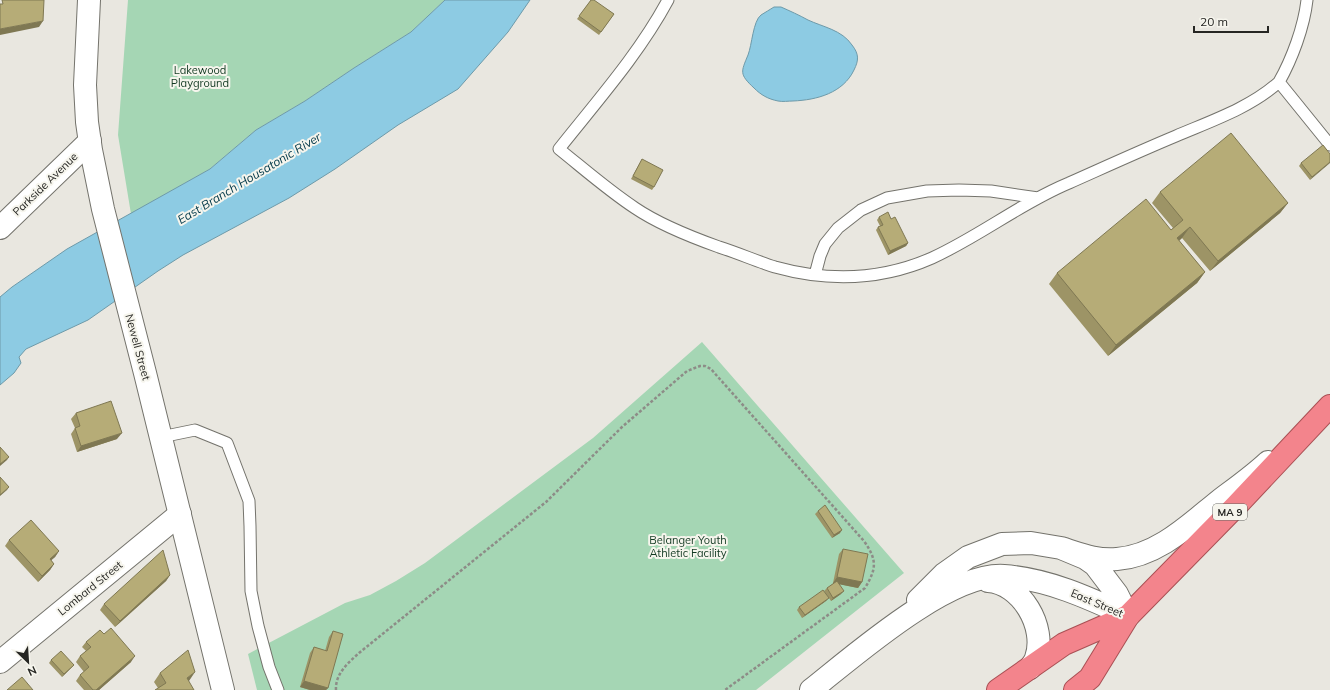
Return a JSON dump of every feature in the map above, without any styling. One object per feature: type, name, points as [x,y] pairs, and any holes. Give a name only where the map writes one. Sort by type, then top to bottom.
[{"type":"highway","name":"East Street","points":[[1128,616],[1236,506],[1330,405]]},
{"type":"highway","name":"MA 9","points":[[998,690],[1064,644],[1128,616]]},
{"type":"highway","name":"MA 9","points":[[1075,690],[1090,678],[1128,616]]},
{"type":"street","name":"Newell Street","points":[[89,0],[85,104],[90,141],[103,208],[223,690]]},
{"type":"street","name":"Parkside Avenue","points":[[0,228],[90,141]]},
{"type":"street","points":[[894,626],[931,586],[957,564],[968,557],[1002,544],[1031,543],[1061,548],[1094,559],[1106,560],[1130,557],[1144,553],[1158,546],[1176,534],[1262,467],[1330,405]]},
{"type":"street","name":"Lombard Street","points":[[0,662],[180,514]]},
{"type":"street","points":[[1061,548],[1085,558],[1096,565],[1117,594],[1128,616]]},
{"type":"street","name":"East Street","points":[[811,690],[894,626],[944,593],[987,577],[1004,576],[1026,579],[1077,593],[1128,616]]},
{"type":"street","points":[[977,580],[991,581],[1010,588],[1027,605],[1033,617],[1037,632],[1038,645],[1036,660],[1030,668]]},
{"type":"lane","points":[[668,0],[643,42],[559,149],[636,209],[684,234],[776,267],[815,275],[863,277],[891,272],[932,258],[1038,198],[1231,112],[1266,93],[1279,82],[1286,70],[1302,24],[1307,0]]},
{"type":"lane","points":[[1279,82],[1330,145]]},
{"type":"lane","points":[[815,275],[825,244],[838,228],[861,210],[887,198],[926,191],[959,190],[991,192],[1038,198]]},
{"type":"lane","points":[[161,437],[195,430],[227,443],[249,501],[251,591],[258,626],[269,667],[278,690]]},
{"type":"path","points":[[336,690],[338,679],[342,670],[359,653],[546,502],[608,441],[672,383],[687,371],[700,366],[705,366],[711,369],[864,541],[871,551],[875,564],[865,588],[725,690]]},
{"type":"green space","name":"Lakewood Playground","points":[[128,0],[445,0],[411,32],[305,101],[256,130],[210,169],[131,214],[118,135]]},
{"type":"green space","name":"Belanger Youth Athletic Facility","points":[[702,342],[904,573],[756,690],[257,690],[248,654],[345,603],[370,595],[425,563],[593,438]]},
{"type":"water","name":"East Branch Housatonic River","points":[[445,0],[530,0],[508,32],[458,89],[398,125],[335,169],[289,198],[183,255],[88,320],[26,349],[19,357],[21,363],[14,373],[0,385],[0,297],[67,249],[210,169],[256,130],[305,101],[411,32]]},
{"type":"water","points":[[774,7],[781,7],[838,32],[852,45],[857,54],[857,63],[849,78],[836,90],[811,99],[782,101],[774,100],[765,96],[746,79],[743,69],[756,22],[761,15]]},
{"type":"building","points":[[2,0],[44,0],[43,21],[0,29],[0,4],[3,4]]},
{"type":"building","points":[[591,0],[594,0],[614,14],[601,32],[579,16]]},
{"type":"building","points":[[1231,133],[1288,203],[1218,261],[1190,227],[1177,238],[1205,272],[1116,345],[1057,273],[1146,199],[1171,230],[1183,220],[1160,192]]},
{"type":"building","points":[[1323,145],[1330,154],[1330,162],[1312,177],[1301,163]]},
{"type":"building","points":[[642,159],[663,170],[654,187],[633,176]]},
{"type":"building","points":[[888,212],[891,219],[895,217],[908,243],[890,251],[878,227],[883,225],[879,217]]},
{"type":"building","points":[[111,401],[122,433],[81,446],[75,428],[80,426],[76,413]]},
{"type":"building","points":[[0,447],[9,457],[0,464]]},
{"type":"building","points":[[0,477],[9,487],[0,495]]},
{"type":"building","points":[[825,505],[842,530],[834,535],[818,511]]},
{"type":"building","points":[[31,520],[59,551],[50,559],[54,564],[42,576],[9,540]]},
{"type":"building","points":[[843,549],[868,554],[862,582],[837,577]]},
{"type":"building","points":[[163,550],[170,575],[120,621],[104,604]]},
{"type":"building","points":[[837,581],[844,591],[833,598],[827,588]]},
{"type":"building","points":[[823,590],[829,598],[805,615],[799,607]]},
{"type":"building","points":[[111,628],[135,656],[96,690],[93,690],[80,675],[89,667],[80,656],[91,647],[86,642],[100,630],[104,634]]},
{"type":"building","points":[[333,631],[343,634],[328,688],[304,681],[314,647],[327,651]]},
{"type":"building","points":[[188,650],[195,672],[187,678],[194,690],[155,690],[166,683],[160,673]]},
{"type":"building","points":[[61,651],[74,665],[64,674],[51,660]]},
{"type":"building","points":[[22,677],[33,690],[7,690]]}]
